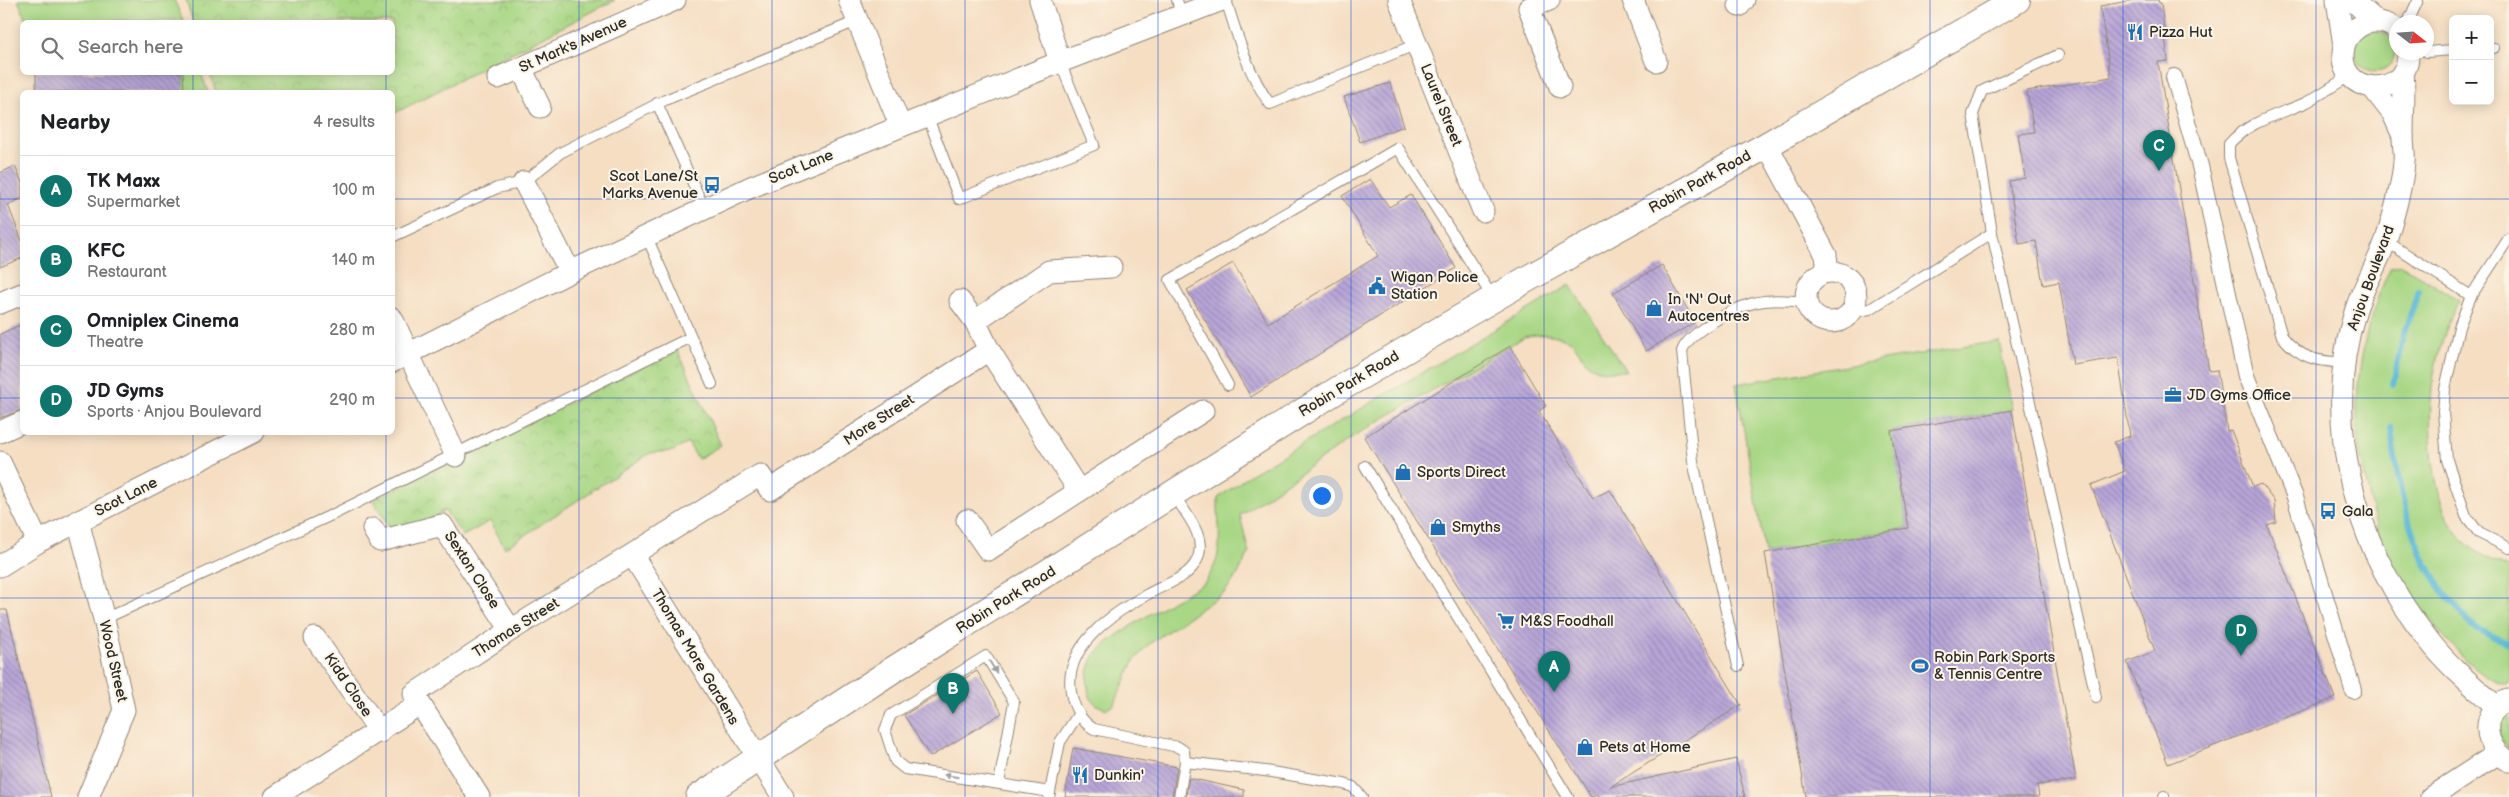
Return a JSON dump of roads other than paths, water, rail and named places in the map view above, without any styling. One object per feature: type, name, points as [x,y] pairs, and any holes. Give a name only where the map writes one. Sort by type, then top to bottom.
[{"type":"street","name":"St Mark's Avenue","points":[[498,78],[675,0]]},
{"type":"street","points":[[849,0],[900,126]]},
{"type":"street","points":[[1040,0],[1060,62]]},
{"type":"street","name":"Scot Lane","points":[[401,358],[570,272],[751,187],[1060,62],[1179,8],[1222,0]]},
{"type":"street","name":"Laurel Street","points":[[1399,0],[1483,211]]},
{"type":"street","points":[[1549,0],[1529,8],[1560,87]]},
{"type":"street","points":[[1633,0],[1656,61]]},
{"type":"street","name":"Robin Park Road","points":[[699,797],[891,671],[1339,389],[1493,298],[1767,145],[2017,0]]},
{"type":"street","points":[[2338,0],[2344,44],[2343,55],[2350,76]]},
{"type":"street","points":[[2352,0],[2376,22]]},
{"type":"street","points":[[2344,44],[2348,37],[2360,26],[2376,22],[2389,25]]},
{"type":"street","points":[[2372,88],[2390,84],[2411,60]]},
{"type":"street","name":"Anjou Boulevard","points":[[2414,60],[2403,136],[2403,170],[2386,241],[2356,309],[2344,364],[2344,451],[2354,498],[2366,533],[2394,592],[2428,640],[2469,683],[2503,703]]},
{"type":"street","points":[[521,68],[540,107]]},
{"type":"street","name":"Anjou Boulevard","points":[[2350,76],[2356,82],[2372,88],[2393,114],[2403,136]]},
{"type":"street","points":[[2174,77],[2200,166],[2246,376],[2295,497],[2353,690]]},
{"type":"street","points":[[1767,145],[1826,255],[1828,272]]},
{"type":"street","points":[[524,182],[570,272]]},
{"type":"street","points":[[975,321],[1049,271],[1111,268]]},
{"type":"street","points":[[1828,272],[1844,276],[1855,288],[1855,304],[1852,312],[1838,321],[1822,320],[1815,316],[1807,302],[1809,286],[1820,275],[1828,272]]},
{"type":"street","points":[[0,303],[20,295]]},
{"type":"street","points":[[960,301],[975,321],[989,350],[1079,491]]},
{"type":"street","points":[[395,331],[401,358],[456,456]]},
{"type":"street","name":"More Street","points":[[770,490],[989,350]]},
{"type":"street","points":[[966,520],[988,550],[1203,411]]},
{"type":"street","points":[[0,432],[20,423]]},
{"type":"street","name":"Scot Lane","points":[[0,566],[38,542],[248,435]]},
{"type":"street","points":[[0,462],[38,542]]},
{"type":"street","name":"Thomas Street","points":[[420,704],[414,694],[511,630],[633,556],[760,475],[770,490]]},
{"type":"street","name":"Wood Street","points":[[78,521],[104,619],[124,710],[88,797]]},
{"type":"street","name":"Sexton Close","points":[[373,529],[380,541],[442,525],[511,630]]},
{"type":"street","name":"Thomas More Gardens","points":[[633,556],[783,797]]},
{"type":"street","name":"Kidd Close","points":[[316,638],[380,732]]},
{"type":"street","points":[[2431,797],[2503,758],[2488,736],[2490,715],[2503,703]]},
{"type":"street","points":[[275,797],[380,732],[420,704],[479,797]]},
{"type":"lane","points":[[1226,0],[1235,30],[1259,88],[1270,104],[1417,44]]},
{"type":"lane","points":[[2411,15],[2418,0]]},
{"type":"lane","points":[[395,236],[497,188],[524,182],[560,152],[657,103],[857,21]]},
{"type":"lane","points":[[2434,53],[2449,51]]},
{"type":"lane","points":[[2058,55],[1982,91],[1973,114],[1992,233],[2096,697]]},
{"type":"lane","points":[[927,115],[958,199],[1085,149],[1094,145],[1060,62]]},
{"type":"lane","points":[[2344,364],[2328,362],[2294,351],[2282,336],[2229,158],[2229,144],[2240,132],[2254,123],[2309,100],[2350,76]]},
{"type":"lane","points":[[657,103],[704,208]]},
{"type":"lane","points":[[1228,384],[1170,280],[1398,148],[1493,298]]},
{"type":"lane","points":[[1852,312],[1870,309],[1992,233]]},
{"type":"lane","points":[[646,235],[712,384]]},
{"type":"lane","points":[[2509,238],[2472,296],[2459,327],[2445,389],[2443,412],[2447,460],[2466,516],[2478,533],[2509,548]]},
{"type":"lane","points":[[2386,241],[2472,296]]},
{"type":"lane","points":[[1738,666],[1693,461],[1682,351],[1684,343],[1707,326],[1750,304],[1782,300],[1807,302]]},
{"type":"lane","points":[[104,619],[456,456],[691,337]]},
{"type":"lane","points":[[1365,466],[1568,797]]},
{"type":"lane","points":[[1173,494],[1198,535],[1200,547],[1198,559],[1189,570],[1147,594],[1104,623],[1084,643],[1073,662],[1069,682],[1072,699],[1085,724],[1094,729],[1178,747],[1184,752],[1185,762],[1179,797]]},
{"type":"lane","points":[[999,783],[1014,702],[986,656],[891,715],[885,730],[895,761],[905,769],[999,783],[1049,794],[1060,742],[1079,713]]},
{"type":"lane","points":[[1185,762],[1266,771],[1344,784],[1353,787],[1362,797]]},
{"type":"waterway","points":[[2393,384],[2404,332],[2419,290]]},
{"type":"waterway","points":[[2391,427],[2398,475],[2409,522],[2428,567],[2441,588],[2474,627],[2509,643]]},
{"type":"place","name":"Pizza Hut","points":[[2135,32]]},
{"type":"place","name":"Omniplex Cinema","points":[[2159,171]]},
{"type":"place","name":"Scot Lane/St Marks Avenue","points":[[712,185]]},
{"type":"place","name":"Wigan Police Station","points":[[1377,286]]},
{"type":"place","name":"In 'N' Out Autocentres","points":[[1654,308]]},
{"type":"place","name":"JD Gyms Office","points":[[2173,395]]},
{"type":"place","name":"Sports Direct","points":[[1403,472]]},
{"type":"place","name":"Gala","points":[[2328,511]]},
{"type":"place","name":"Smyths","points":[[1438,527]]},
{"type":"place","name":"M&S Foodhall","points":[[1506,621]]},
{"type":"place","name":"JD Gyms","points":[[2241,656]]},
{"type":"place","name":"Robin Park Sports & Tennis Centre","points":[[1920,666]]},
{"type":"place","name":"TK Maxx","points":[[1554,692]]},
{"type":"place","name":"KFC","points":[[953,714]]},
{"type":"place","name":"Pets at Home","points":[[1585,747]]},
{"type":"place","name":"Dunkin'","points":[[1080,775]]}]
